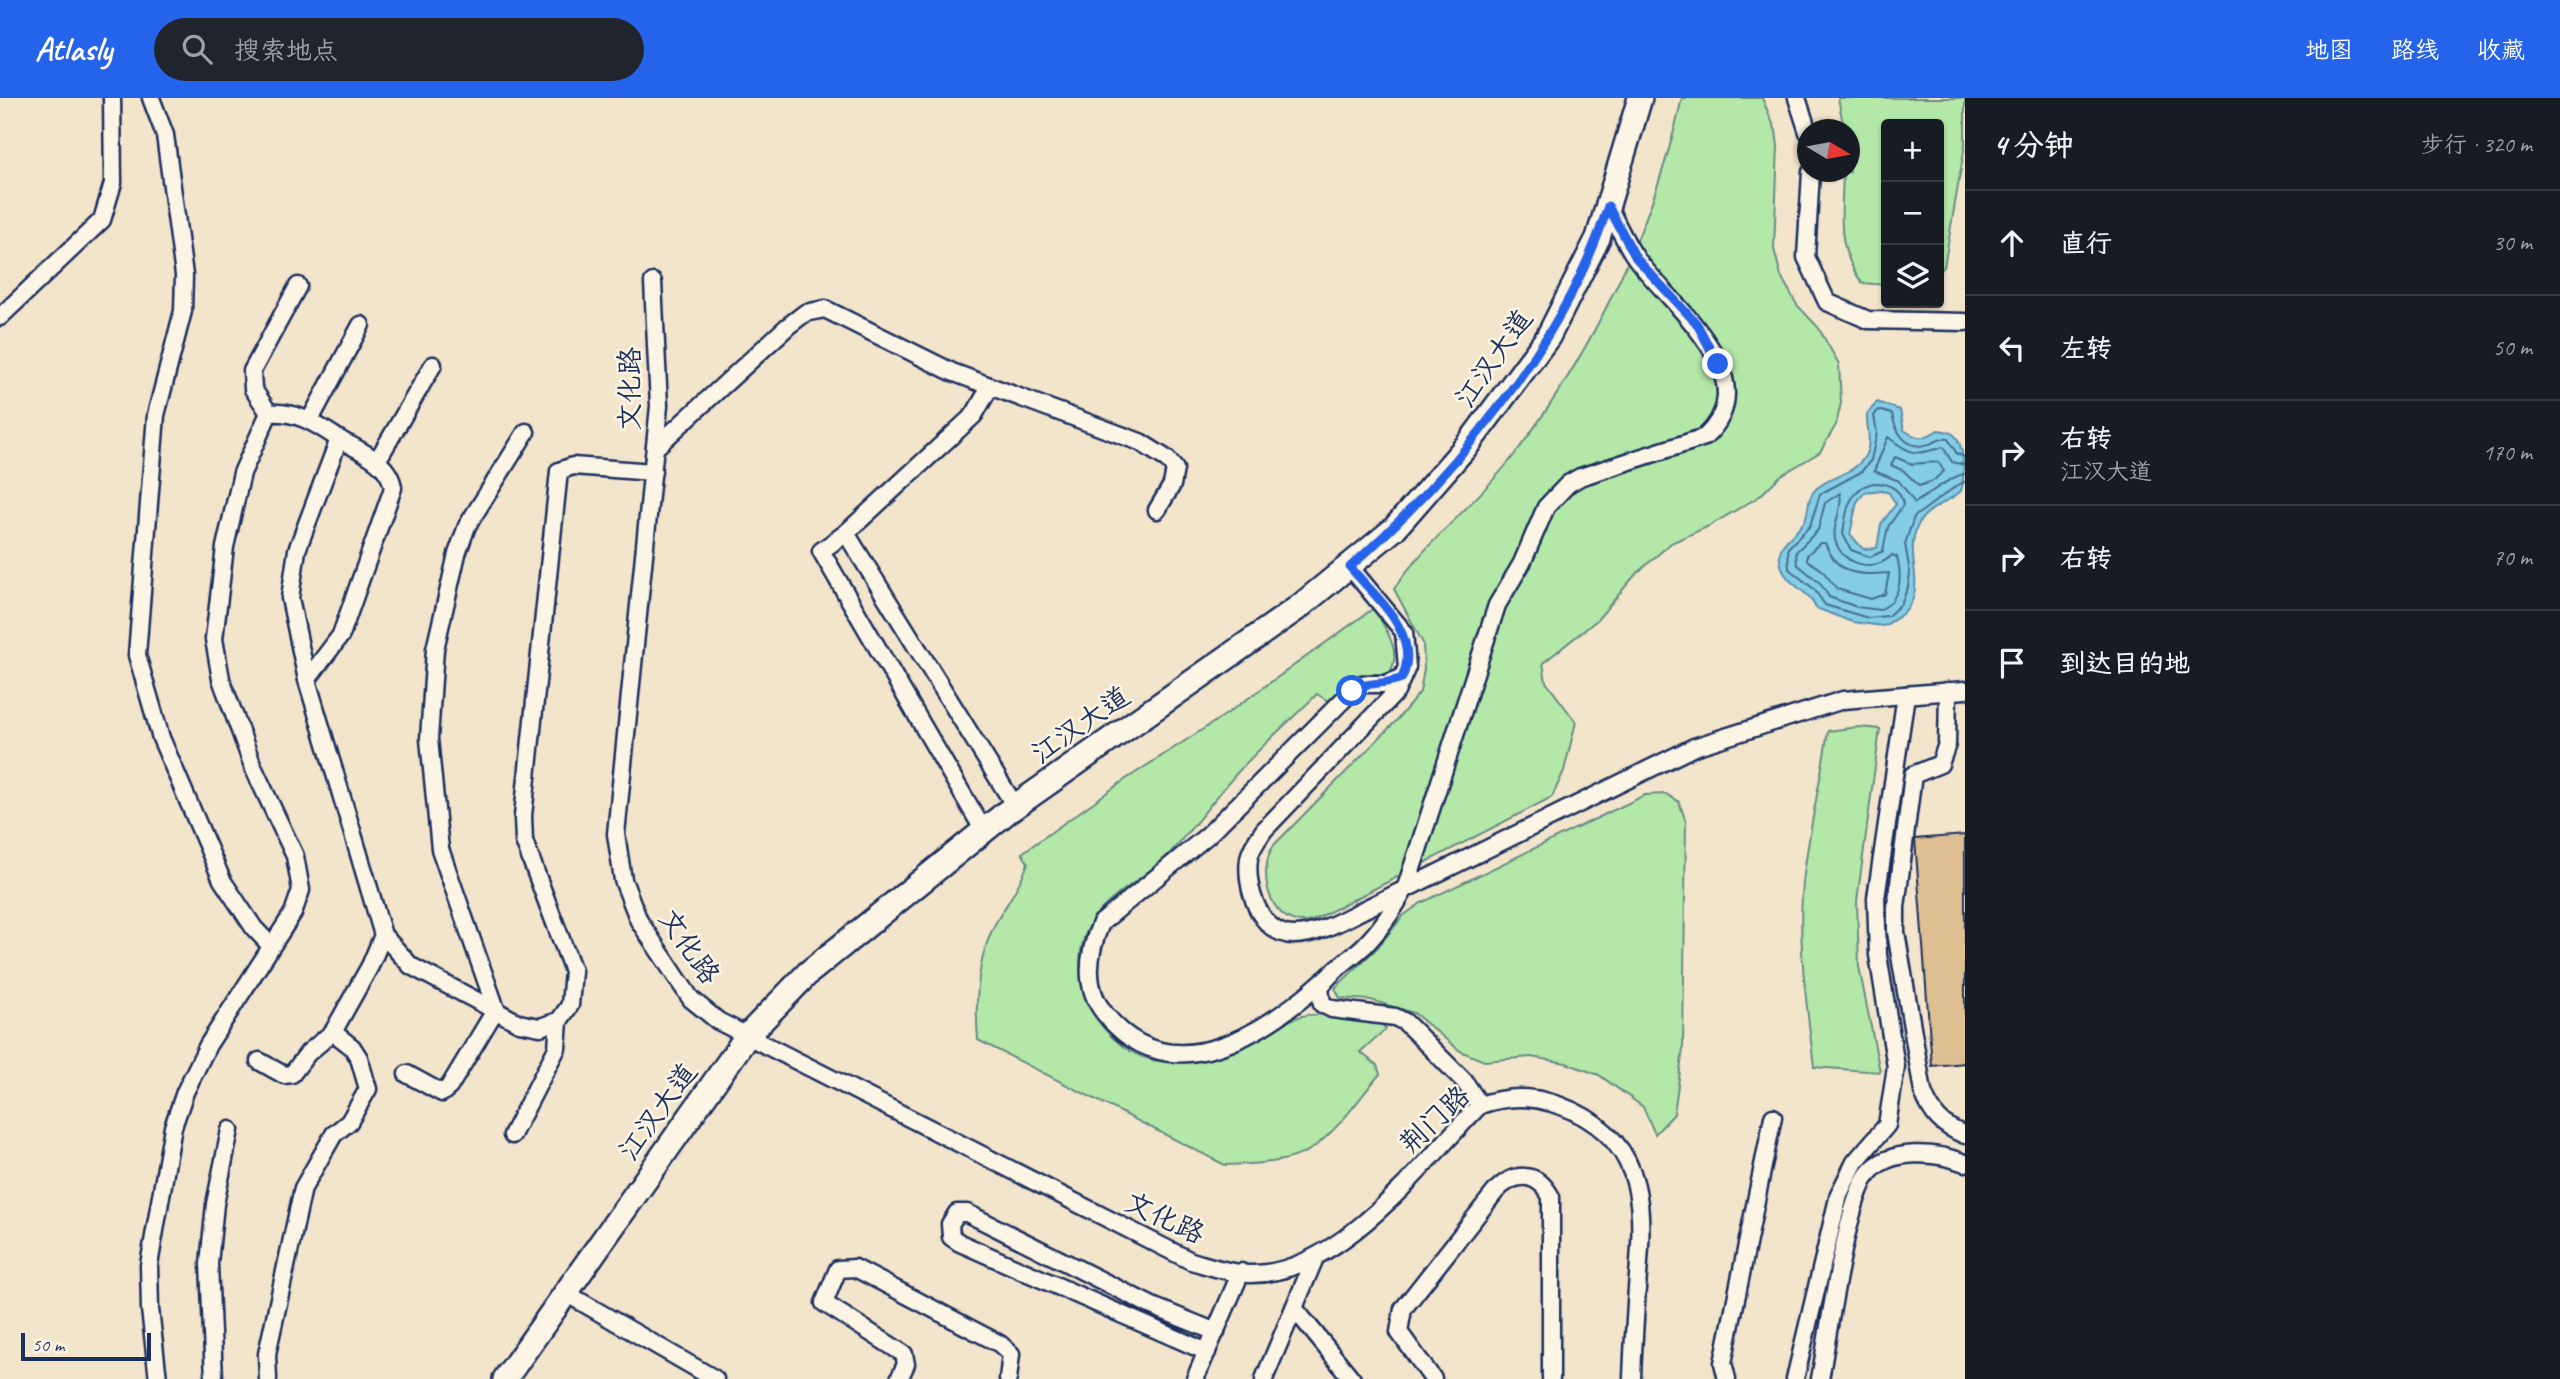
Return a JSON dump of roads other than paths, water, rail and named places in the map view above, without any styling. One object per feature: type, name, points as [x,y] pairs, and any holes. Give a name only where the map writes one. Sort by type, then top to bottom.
[{"type":"main road","name":"江汉大道","points":[[505,1379],[747,1036],[808,973],[1015,806],[1350,567],[1394,529],[1469,443],[1548,337],[1598,238],[1640,98]]},
{"type":"street","points":[[0,317],[102,220],[113,183],[112,98]]},
{"type":"street","points":[[151,98],[164,135],[184,275],[183,310],[156,415],[137,655],[161,738],[222,880],[254,928],[271,946]]},
{"type":"street","points":[[1797,98],[1804,119]]},
{"type":"street","points":[[1810,182],[1806,257],[1827,302],[1868,320],[1965,322]]},
{"type":"street","points":[[1402,678],[1385,684],[1363,684],[1335,705],[1208,835],[1101,923],[1092,943],[1090,982],[1099,1006],[1115,1027],[1146,1048],[1172,1054],[1191,1053],[1246,1036],[1278,1017],[1364,946],[1390,918],[1406,887],[1486,632],[1546,507],[1568,484],[1580,477],[1706,437],[1718,425],[1725,407],[1725,387],[1708,341],[1697,324],[1636,258],[1608,206]]},
{"type":"street","name":"文化路","points":[[653,282],[659,406],[616,834],[623,880],[639,921],[691,999],[718,1021],[1191,1261],[1241,1272],[1279,1270],[1315,1258]]},
{"type":"street","points":[[269,413],[253,390],[252,371],[298,286]]},
{"type":"street","points":[[655,448],[788,326],[805,313],[825,309],[953,372],[1140,443],[1167,459],[1175,469],[1172,485],[1157,510]]},
{"type":"street","points":[[310,420],[361,325]]},
{"type":"street","points":[[377,461],[433,365]]},
{"type":"street","points":[[984,831],[821,551],[846,533],[974,415],[990,387]]},
{"type":"street","points":[[269,413],[288,412],[310,420],[377,461],[391,477],[393,488],[341,635],[307,680]]},
{"type":"street","points":[[158,1379],[150,1309],[149,1265],[173,1126],[185,1092],[208,1045],[293,913],[301,890],[295,856],[254,769],[220,679],[214,639],[225,547],[242,473],[269,413]]},
{"type":"street","points":[[496,1009],[440,849],[429,739],[435,649],[457,554],[467,526],[526,432]]},
{"type":"street","points":[[340,439],[298,550],[290,598],[307,680],[383,935],[411,966],[519,1023],[540,1027],[559,1021]]},
{"type":"street","points":[[512,1135],[557,1048],[559,1021],[570,1005],[573,971],[524,841],[523,816],[559,471],[573,466],[653,472]]},
{"type":"street","points":[[846,533],[1015,806]]},
{"type":"street","points":[[1350,567],[1404,632],[1407,667],[1395,692],[1264,830],[1249,857],[1252,899],[1264,917],[1291,935],[1315,932],[1694,747],[1843,700],[1965,690]]},
{"type":"street","points":[[1948,691],[1947,744],[1940,764],[1913,775],[1896,906],[1896,932],[1923,1091],[1931,1112],[1947,1128],[1965,1135]]},
{"type":"street","points":[[1795,1379],[1832,1217],[1846,1176],[1887,1125],[1896,1066],[1878,955],[1876,898],[1906,695]]},
{"type":"street","points":[[259,1061],[284,1075],[292,1074],[308,1053],[333,1032],[370,966],[383,935]]},
{"type":"street","points":[[1326,978],[1320,988],[1322,1004],[1332,1009],[1395,1017],[1405,1022],[1446,1061],[1480,1105]]},
{"type":"street","points":[[407,1074],[442,1093],[449,1087],[496,1009]]},
{"type":"street","points":[[268,1379],[267,1354],[303,1188],[334,1134],[349,1122],[368,1089],[359,1058],[352,1047],[333,1032]]},
{"type":"street","name":"荆门路","points":[[1315,1258],[1361,1225],[1480,1105],[1502,1098],[1546,1100],[1599,1126],[1628,1162],[1640,1195],[1641,1238],[1632,1379]]},
{"type":"street","points":[[1727,1379],[1723,1363],[1773,1117]]},
{"type":"street","points":[[214,1379],[209,1264],[215,1204],[230,1130]]},
{"type":"street","points":[[1820,1379],[1857,1197],[1868,1174],[1880,1163],[1918,1155],[1965,1163]]},
{"type":"street","points":[[1433,1379],[1399,1332],[1403,1309],[1494,1192],[1506,1180],[1520,1177],[1540,1182],[1551,1196],[1551,1379]]},
{"type":"street","points":[[1207,1352],[960,1243],[951,1237],[950,1224],[957,1213],[967,1213],[1124,1293],[1216,1332]]},
{"type":"street","points":[[1264,1379],[1315,1258]]},
{"type":"street","points":[[899,1379],[906,1364],[904,1354],[824,1303],[838,1269],[855,1268],[1000,1344],[1012,1354],[1008,1379]]},
{"type":"street","points":[[1195,1379],[1241,1272]]},
{"type":"street","points":[[1820,1272],[1840,1275]]},
{"type":"street","points":[[564,1292],[715,1379]]},
{"type":"street","points":[[1294,1308],[1352,1379]]},
{"type":"water","points":[[1877,402],[1900,410],[1904,430],[1917,437],[1925,437],[1938,430],[1951,433],[1958,440],[1963,462],[1961,491],[1927,513],[1919,523],[1914,537],[1915,591],[1911,603],[1901,615],[1883,626],[1852,622],[1816,608],[1807,595],[1785,574],[1780,560],[1782,547],[1805,519],[1816,489],[1855,467],[1865,456],[1869,440],[1867,414]],"holes":[[[1882,490],[1889,493],[1896,504],[1881,524],[1877,548],[1863,549],[1850,534],[1857,502],[1865,492]]]}]
